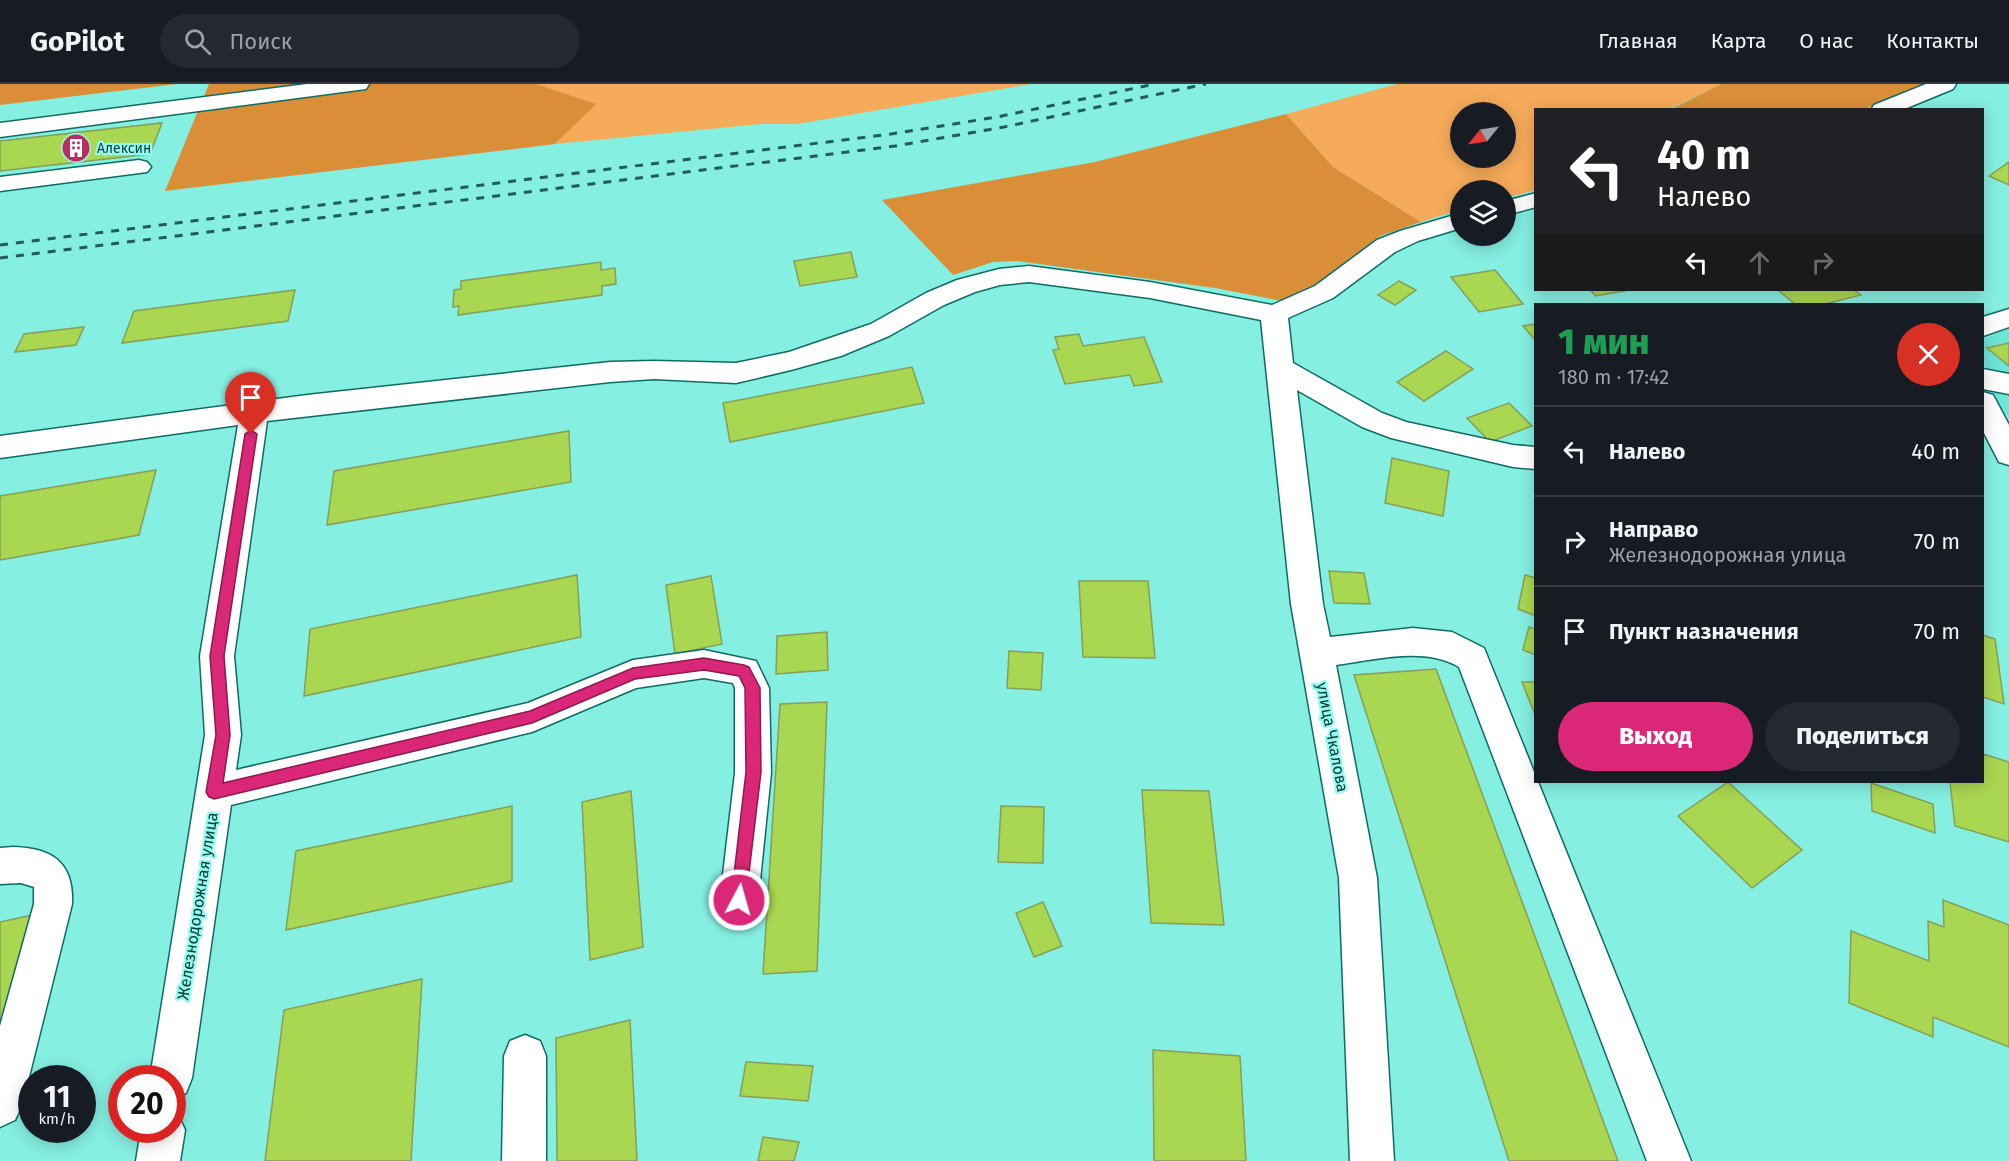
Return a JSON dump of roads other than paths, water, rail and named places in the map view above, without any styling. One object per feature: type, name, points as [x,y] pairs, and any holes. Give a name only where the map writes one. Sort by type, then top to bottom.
[{"type":"street","points":[[0,130],[358,84]]},
{"type":"street","points":[[1887,108],[1945,84]]},
{"type":"street","points":[[0,184],[139,167]]},
{"type":"street","points":[[1516,205],[1534,201]]},
{"type":"street","points":[[0,447],[254,412],[610,372],[654,370],[736,373],[831,350],[880,330],[934,300],[966,286],[999,277],[1029,274],[1053,276],[1150,290],[1274,314],[1324,292],[1386,246],[1450,223]]},
{"type":"street","name":"улица Чкалова","points":[[1274,314],[1307,604],[1358,878],[1372,1161]]},
{"type":"street","points":[[1984,327],[2009,318]]},
{"type":"street","points":[[1280,368],[1372,420],[1401,431],[1513,456],[1534,458]]},
{"type":"street","points":[[1984,379],[2009,384]]},
{"type":"street","name":"Железнодорожная улица","points":[[173,1065],[223,735],[217,656],[254,412]]},
{"type":"street","points":[[1995,417],[2009,454]]},
{"type":"street","points":[[1317,653],[1413,642],[1452,646],[1472,658],[1669,1161]]},
{"type":"street","points":[[214,792],[532,717],[633,674],[704,664],[744,671],[752,688],[753,772],[739,900]]},
{"type":"street","points":[[0,866],[29,866],[48,873],[53,882],[53,904],[0,1105]]},
{"type":"street","points":[[524,1161],[525,1056]]},
{"type":"street","points":[[158,1161],[161,1143]]},
{"type":"railway","points":[[0,245],[891,134],[997,117],[1155,84]]},
{"type":"railway","points":[[0,258],[895,146],[1004,127],[1206,84]]},
{"type":"place","name":"Алексин","points":[[76,148]]}]
